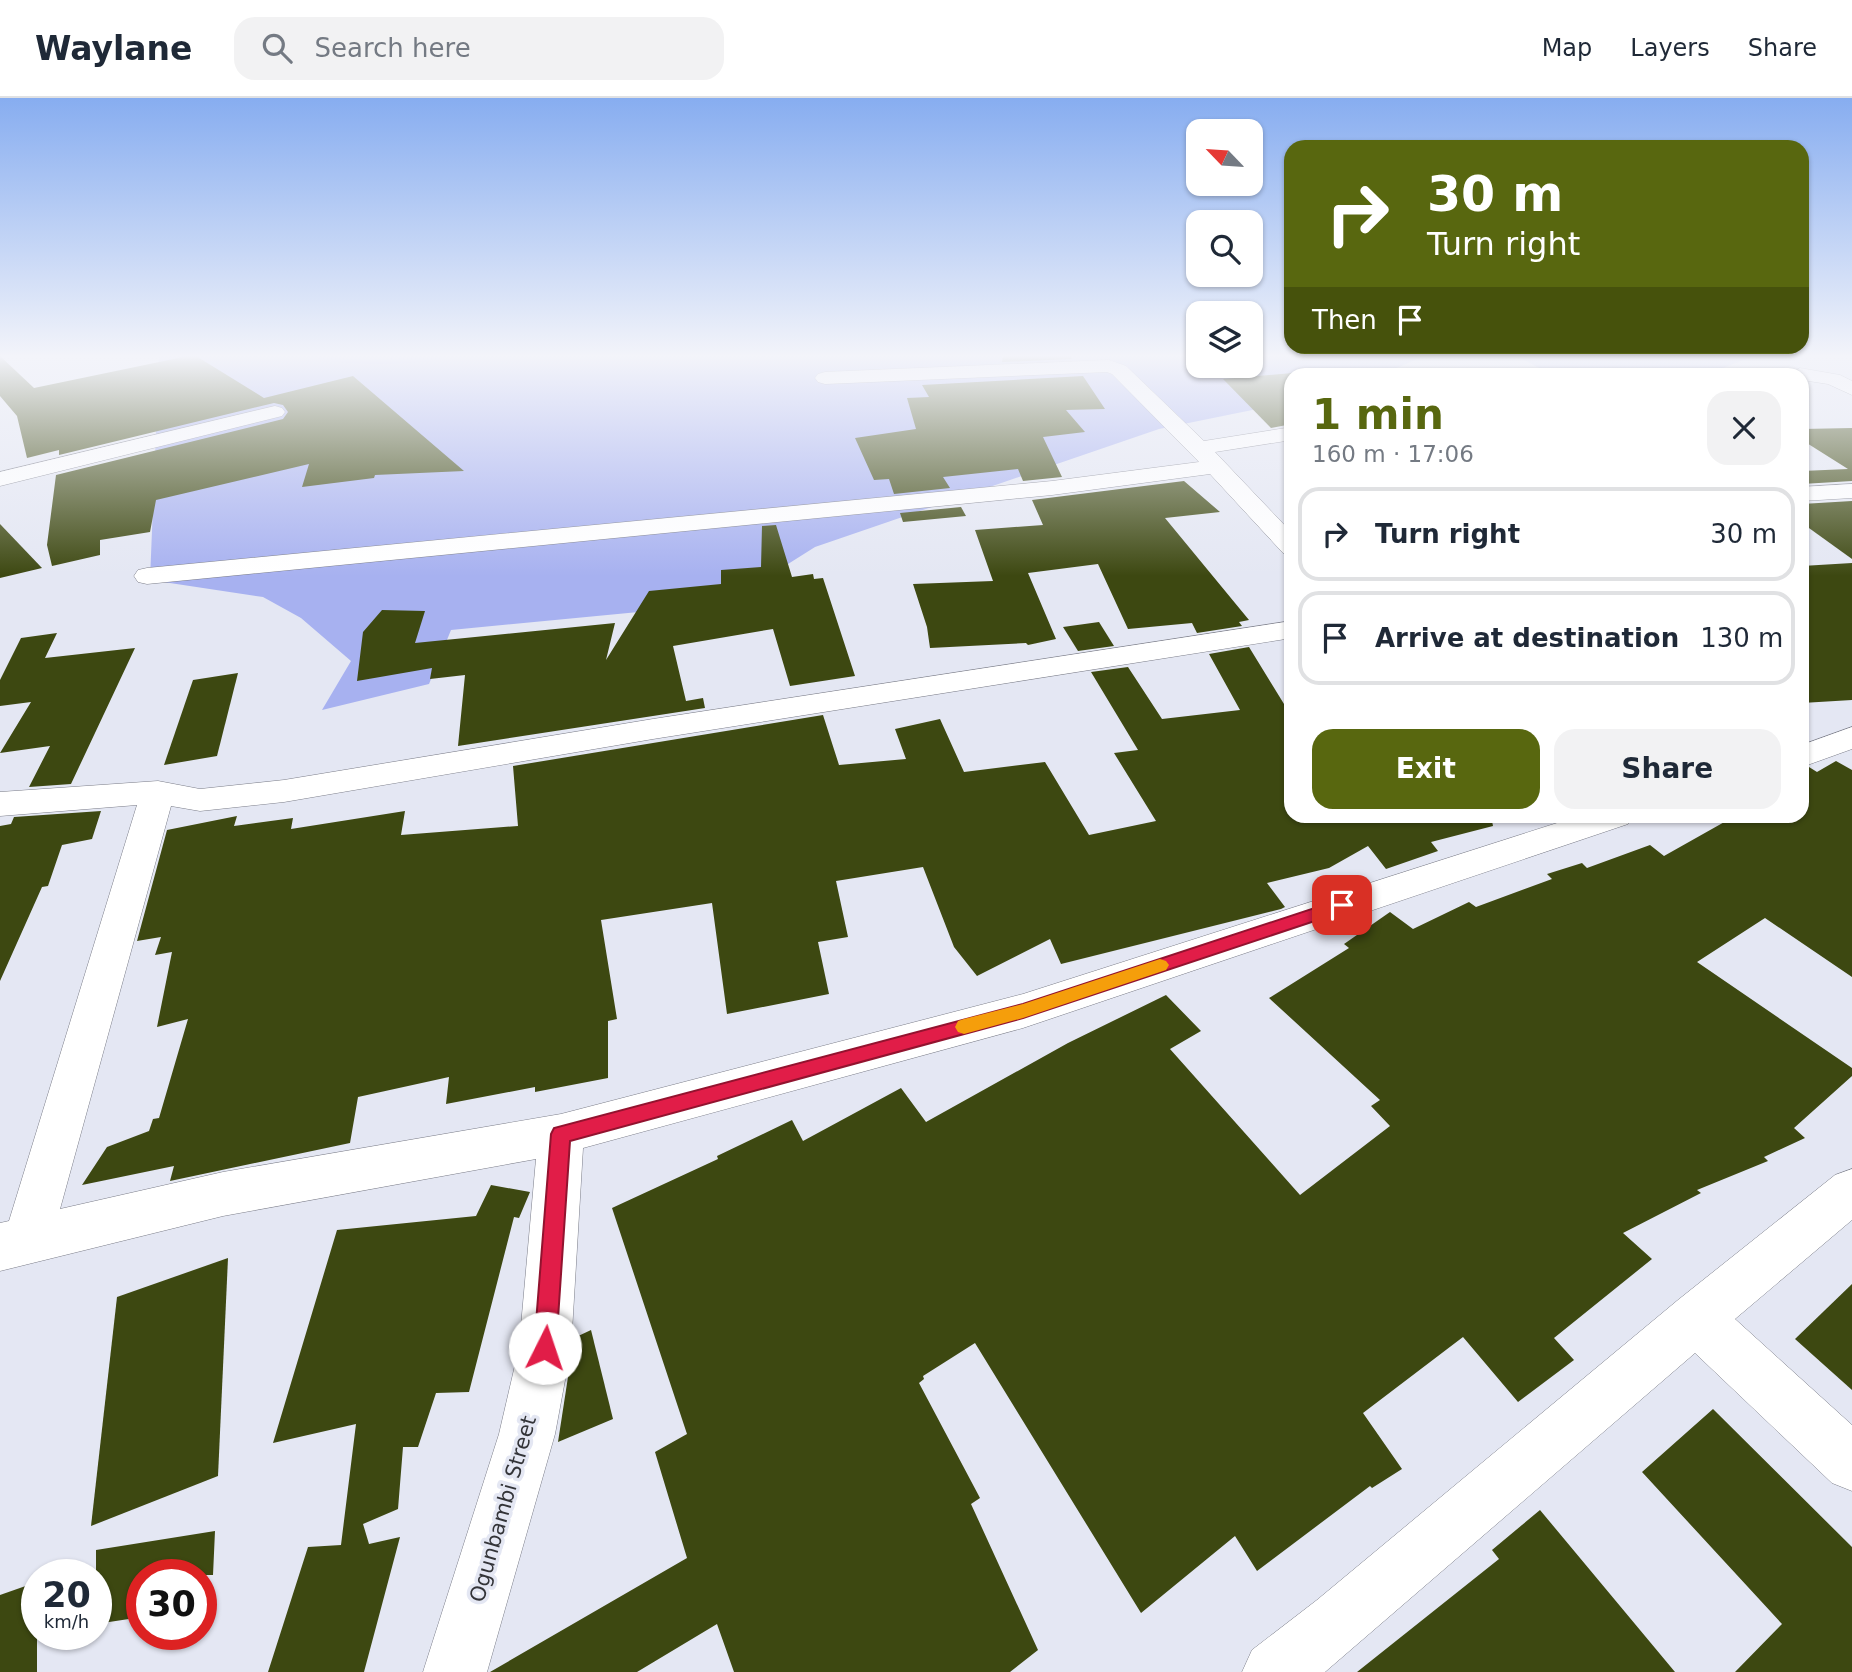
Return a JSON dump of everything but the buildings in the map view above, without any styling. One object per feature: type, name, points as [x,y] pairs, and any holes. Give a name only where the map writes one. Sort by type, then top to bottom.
[{"type":"street","points":[[0,480],[204,429]]},
{"type":"street","points":[[1180,429],[1284,539]]},
{"type":"street","points":[[1199,448],[1284,434]]},
{"type":"street","points":[[147,576],[1052,488],[1217,467]]},
{"type":"street","points":[[1809,494],[1852,491]]},
{"type":"street","points":[[0,804],[158,792],[200,800],[284,791],[653,729],[1284,630]]},
{"type":"street","points":[[1809,754],[1852,737]]},
{"type":"street","points":[[14,1243],[158,792]]},
{"type":"street","points":[[14,1243],[223,1194],[561,1134],[1023,1011],[1543,826],[1565,823]]},
{"type":"street","name":"Ogunbambi Street","points":[[455,1672],[527,1434],[545,1348],[561,1134]]},
{"type":"street","points":[[1274,1672],[1339,1622],[1696,1318],[1852,1191]]},
{"type":"street","points":[[1696,1318],[1852,1462]]},
{"type":"shaded area","points":[[156,429],[1158,429],[815,547],[769,576],[649,611],[451,630],[429,684],[322,710],[351,661],[301,618],[263,597],[150,580]]},
{"type":"slow traffic","points":[[964,1027],[1023,1011],[1160,965]]},
{"type":"route","points":[[545,1348],[561,1134],[1023,1011],[1342,905]]}]
